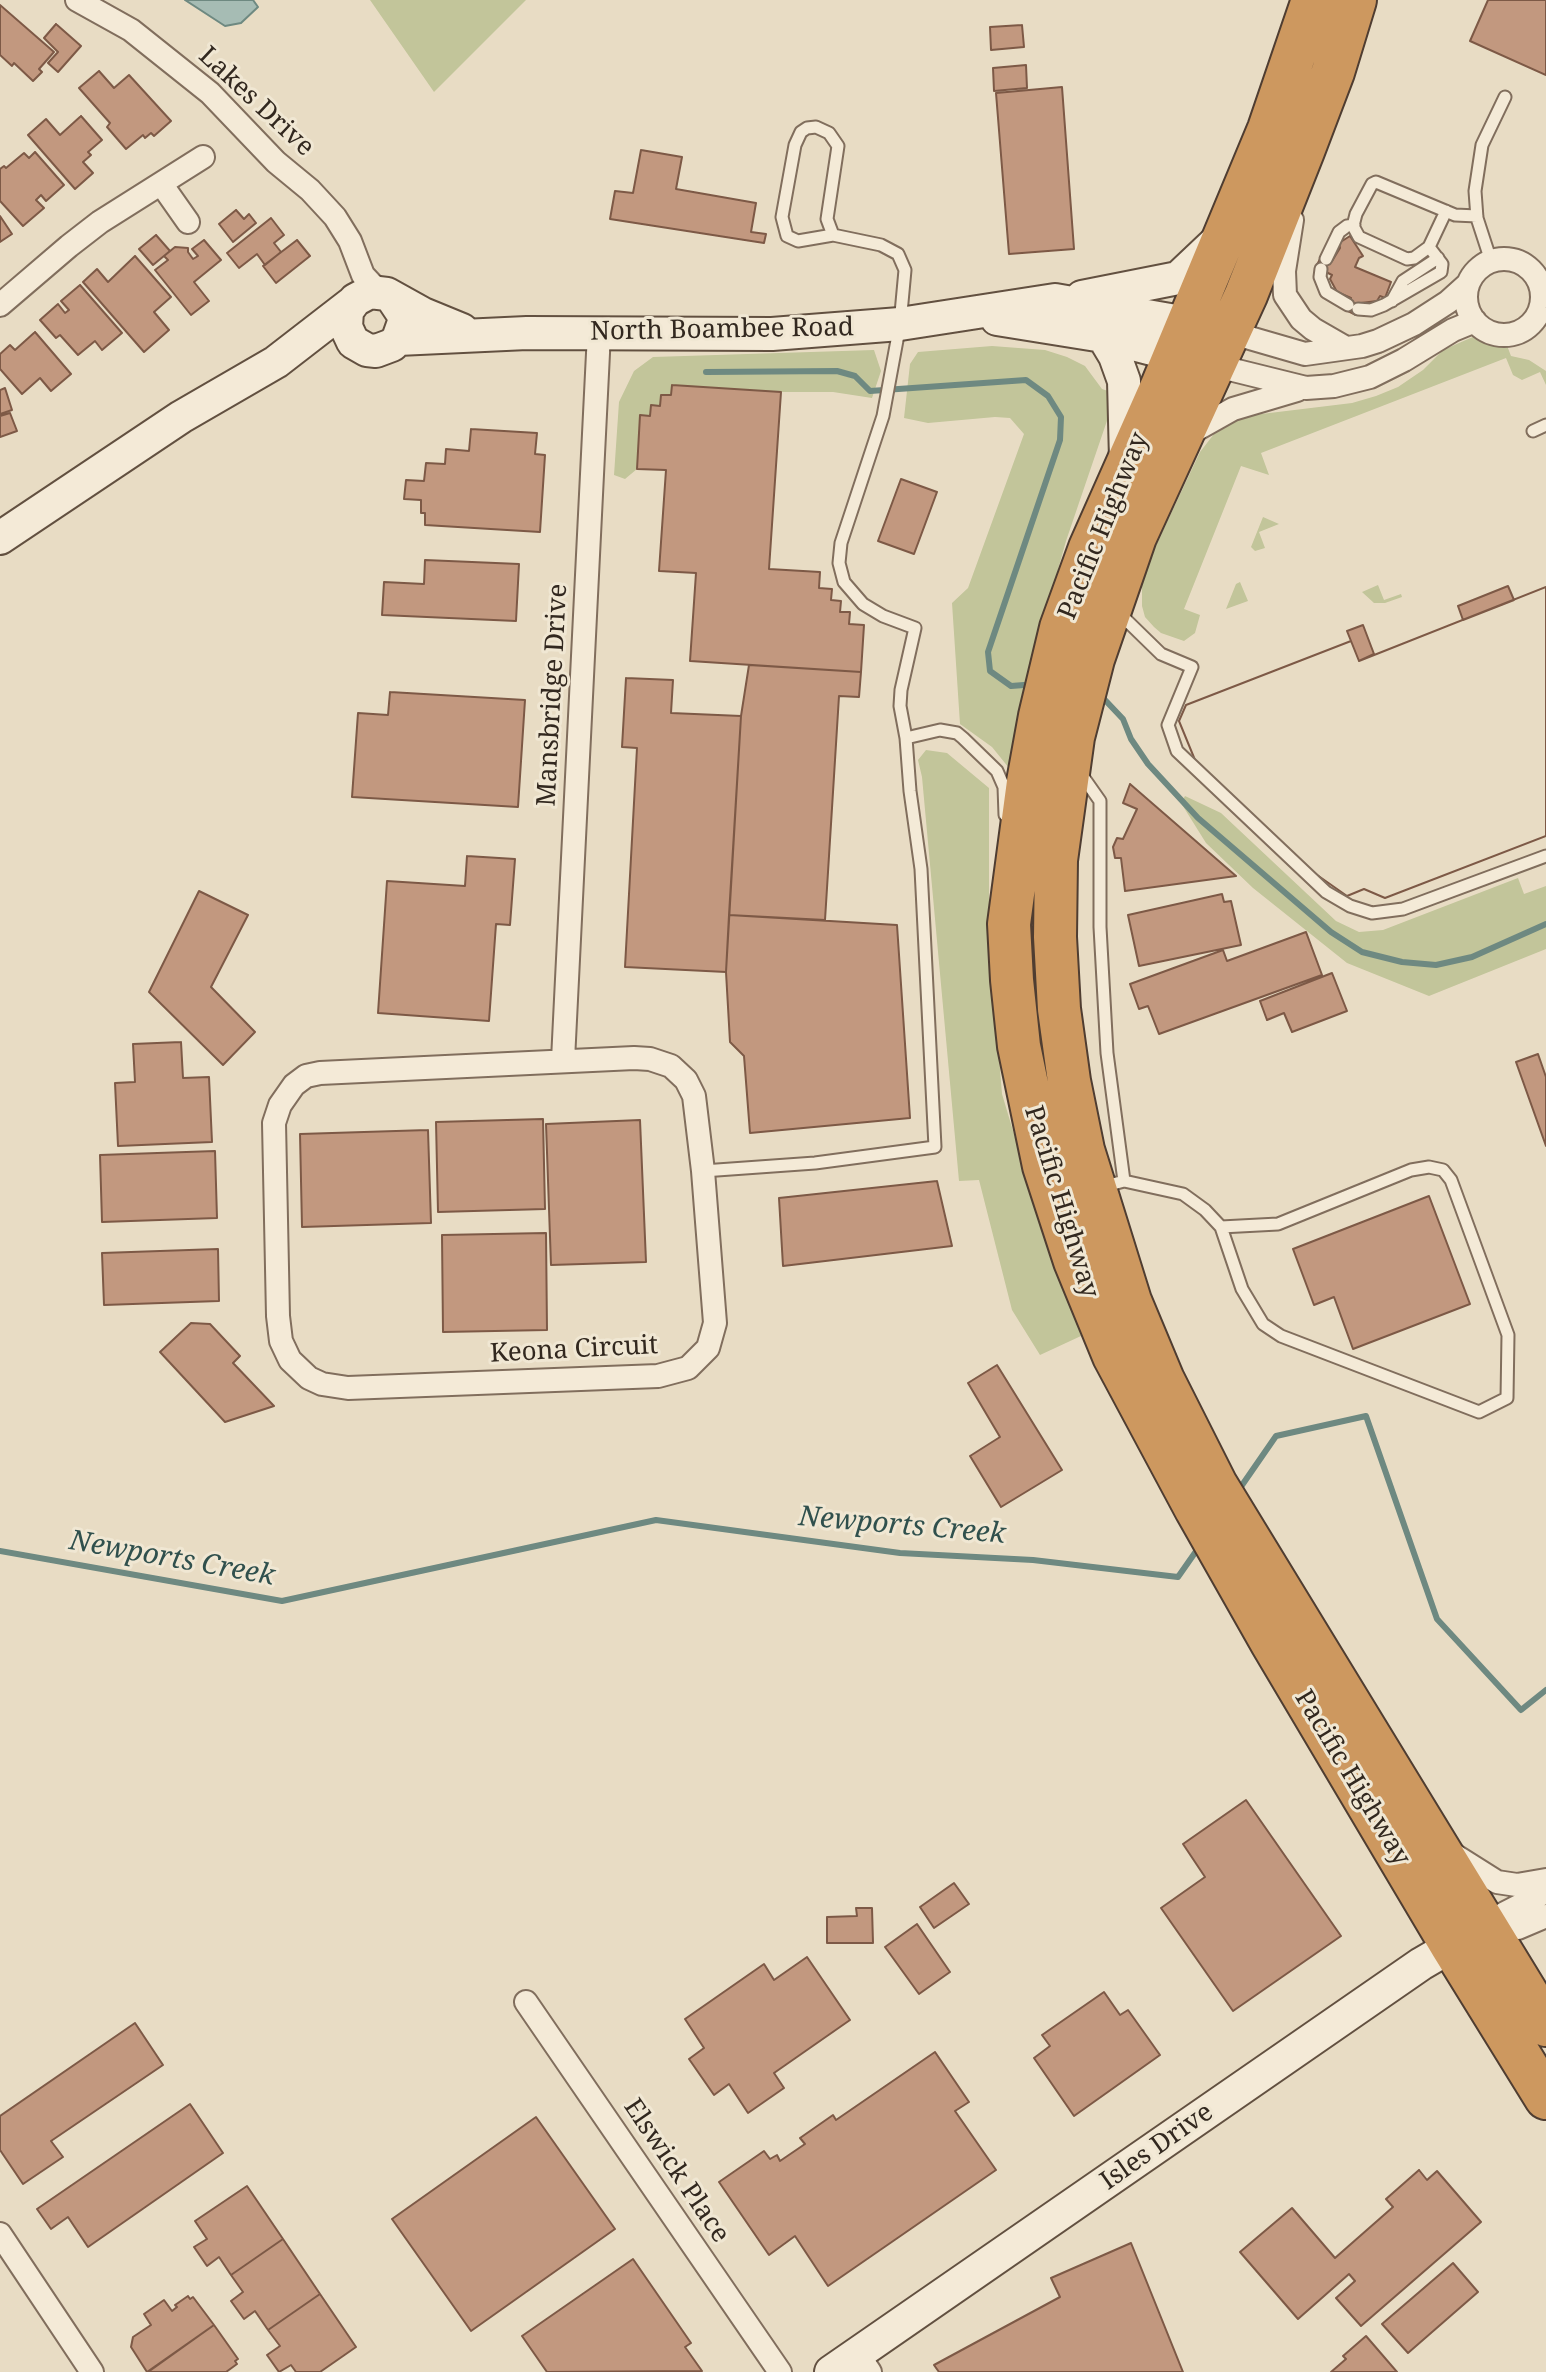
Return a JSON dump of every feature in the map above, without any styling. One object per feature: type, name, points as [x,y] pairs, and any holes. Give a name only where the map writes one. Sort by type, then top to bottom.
[{"type":"highway","name":"Pacific Highway","points":[[1206,1497],[1199,1456],[1130,1301],[1109,1185],[1069,1081],[1059,1009],[1055,937],[1056,860],[1069,757],[1093,659],[1135,537],[1180,439],[1229,229],[1269,129],[1313,0]]},
{"type":"highway","name":"Pacific Highway","points":[[1355,0],[1333,72],[1303,151],[1202,343],[1126,469],[1090,548],[1061,628],[1028,782],[1009,924],[1012,980],[1019,1046],[1044,1166],[1075,1261],[1114,1356],[1206,1497],[1469,1937],[1546,2098]]},
{"type":"highway","name":"Pacific Highway","points":[[1236,1547],[1436,1843],[1469,1937],[1546,2025]]},
{"type":"street","name":"Lakes Drive","points":[[77,0],[131,30],[210,93],[276,162],[310,190],[335,217],[350,241],[368,294]]},
{"type":"street","points":[[1303,151],[1284,271],[1285,295],[1301,319],[1346,348]]},
{"type":"street","points":[[0,305],[100,222],[203,157]]},
{"type":"street","points":[[162,185],[188,222]]},
{"type":"street","points":[[1055,300],[1100,295],[1178,278],[1229,229]]},
{"type":"street","points":[[1202,343],[1305,354],[1378,341],[1414,324],[1448,302],[1468,284],[1473,274],[1491,261],[1513,259],[1539,270],[1538,279],[1544,300],[1533,322],[1514,334],[1493,333],[1475,321],[1467,304],[1468,284]]},
{"type":"street","name":"North Boambee Road","points":[[368,294],[472,334]]},
{"type":"street","points":[[368,294],[403,314],[404,322],[398,339],[376,351],[353,342],[346,327],[347,311],[368,294]]},
{"type":"street","points":[[0,538],[181,417],[276,362],[368,294]]},
{"type":"street","name":"North Boambee Road","points":[[398,339],[472,334],[772,334],[900,324],[1055,300],[1202,343]]},
{"type":"street","name":"North Boambee Road","points":[[970,315],[1103,336],[1202,343]]},
{"type":"street","points":[[1180,439],[1233,409],[1275,395],[1370,377],[1453,330],[1475,321]]},
{"type":"street","name":"Mansbridge Drive","points":[[563,1060],[599,333]]},
{"type":"street","points":[[1103,336],[1115,356],[1124,381],[1126,469]]},
{"type":"street","points":[[276,362],[353,342]]},
{"type":"street","points":[[1202,343],[1306,388]]},
{"type":"street","name":"Keona Circuit","points":[[650,1059],[671,1066],[686,1080],[694,1096],[703,1171],[715,1323],[708,1348],[688,1368],[658,1376],[348,1388],[322,1384],[309,1378],[290,1360],[281,1341],[274,1123],[280,1105],[294,1085],[306,1076],[563,1060],[650,1059]]},
{"type":"street","points":[[1436,1843],[1497,1882],[1517,1885],[1546,1880]]},
{"type":"street","points":[[1469,1937],[1505,1913],[1546,1892]]},
{"type":"street","points":[[1469,1937],[1518,1928],[1546,1916]]},
{"type":"street","name":"Isles Drive","points":[[853,2366],[1421,1964],[1469,1937]]},
{"type":"street","name":"Elswick Place","points":[[526,2002],[780,2372]]},
{"type":"street","points":[[0,2234],[92,2372]]},
{"type":"lane","points":[[1491,261],[1477,216],[1475,191],[1482,145],[1505,97]]},
{"type":"lane","points":[[703,1171],[815,1163],[935,1147],[921,869],[900,706],[915,628],[863,604],[844,582],[839,563],[841,543],[885,407],[900,324],[905,270],[898,254],[881,245],[833,235],[798,241],[787,236],[782,217],[795,145],[801,132],[807,128],[816,127],[829,133],[838,146],[827,219],[833,235]]},
{"type":"lane","points":[[1429,247],[1444,267],[1441,272],[1371,310],[1353,307],[1326,292],[1320,277],[1339,232],[1354,225],[1372,184],[1376,182],[1446,211],[1467,217],[1477,216]]},
{"type":"lane","points":[[1354,225],[1359,237],[1407,259],[1419,256],[1429,247],[1446,211]]},
{"type":"lane","points":[[1533,431],[1546,425]]},
{"type":"lane","points":[[1110,604],[1161,654],[1192,667],[1168,725],[1177,751],[1326,892],[1350,906],[1372,913],[1403,909],[1546,856]]},
{"type":"lane","points":[[906,738],[930,731],[948,731],[957,733],[973,746],[997,771],[1004,787],[1005,829]]},
{"type":"lane","points":[[1006,843],[1009,924]]},
{"type":"lane","points":[[1109,1185],[1183,1194],[1205,1210],[1221,1227],[1242,1289],[1263,1324],[1281,1336],[1479,1412],[1507,1398],[1508,1335],[1457,1195],[1443,1170],[1429,1167],[1411,1170],[1278,1224],[1221,1227]]},
{"type":"green space","points":[[370,0],[526,0],[434,92]]},
{"type":"green space","points":[[1475,336],[1495,338],[1506,343],[1511,356],[1529,360],[1546,371],[1546,385],[1540,372],[1522,380],[1513,375],[1506,358],[1261,453],[1269,475],[1241,466],[1184,609],[1200,615],[1195,633],[1184,641],[1161,633],[1145,617],[1142,575],[1200,452],[1214,434],[1245,416],[1352,403],[1376,396],[1398,387],[1423,370],[1443,350]]},
{"type":"green space","points":[[992,346],[1045,350],[1067,357],[1085,366],[1102,389],[1111,392],[1111,409],[1066,541],[1032,662],[1015,756],[1009,768],[992,747],[960,724],[952,603],[968,588],[1024,434],[1010,418],[928,423],[904,418],[910,364],[918,352]]},
{"type":"green space","points":[[874,350],[881,371],[872,398],[833,392],[672,385],[671,395],[661,395],[660,406],[651,405],[650,416],[640,416],[637,469],[625,479],[614,475],[619,402],[634,371],[653,357]]},
{"type":"green space","points":[[1263,517],[1279,524],[1259,532],[1265,548],[1255,551],[1251,547]]},
{"type":"green space","points":[[1240,582],[1248,601],[1226,609],[1236,584]]},
{"type":"green space","points":[[1378,585],[1384,600],[1401,594],[1402,597],[1374,603],[1362,592]]},
{"type":"green space","points":[[926,750],[947,753],[989,788],[989,932],[1002,1094],[1040,1221],[1081,1336],[1040,1355],[1012,1310],[979,1180],[959,1181],[918,760]]},
{"type":"green space","points":[[1185,796],[1221,813],[1336,921],[1359,932],[1383,930],[1518,878],[1524,894],[1546,886],[1546,949],[1429,996],[1347,963],[1253,888],[1206,843],[1181,803]]},
{"type":"water","points":[[185,0],[253,0],[258,7],[241,23],[225,26]]},
{"type":"building","points":[[1488,0],[1546,0],[1546,75],[1470,41]]},
{"type":"building","points":[[0,5],[54,52],[33,81],[0,55]]},
{"type":"building","points":[[56,24],[81,46],[58,72],[48,63],[58,52],[44,38]]},
{"type":"building","points":[[1022,25],[1024,47],[991,50],[990,27]]},
{"type":"building","points":[[1026,65],[1027,88],[994,91],[993,68]]},
{"type":"building","points":[[99,71],[114,88],[129,75],[171,121],[154,136],[151,133],[145,138],[143,135],[126,149],[107,127],[110,123],[79,88]]},
{"type":"building","points":[[1062,87],[1074,249],[1009,254],[996,93]]},
{"type":"building","points":[[81,116],[102,140],[88,152],[91,155],[83,162],[93,173],[75,189],[28,135],[46,119],[60,135]]},
{"type":"building","points":[[641,150],[682,157],[676,189],[756,203],[751,232],[766,234],[764,243],[610,219],[615,191],[633,193]]},
{"type":"building","points":[[35,152],[64,185],[46,201],[41,195],[36,200],[44,208],[23,226],[0,201],[0,169],[6,168],[24,153],[29,158]]},
{"type":"building","points":[[236,210],[244,219],[249,214],[256,223],[233,242],[219,224]]},
{"type":"building","points":[[0,216],[12,234],[0,242]]},
{"type":"building","points":[[271,218],[284,235],[274,243],[281,252],[265,265],[257,254],[239,268],[227,253]]},
{"type":"building","points":[[156,235],[170,251],[153,265],[139,249]]},
{"type":"building","points":[[1350,236],[1363,256],[1355,267],[1391,282],[1385,298],[1380,296],[1377,301],[1361,303],[1356,315],[1346,310],[1351,298],[1337,292],[1330,279],[1332,275],[1316,267],[1321,257],[1332,261],[1340,248],[1339,243]]},
{"type":"building","points":[[204,240],[221,260],[194,282],[209,301],[191,315],[155,270],[168,260],[164,256],[175,247],[188,248],[193,259],[198,256],[192,249]]},
{"type":"building","points":[[297,240],[310,256],[276,283],[263,266]]},
{"type":"building","points":[[135,256],[171,297],[154,312],[169,330],[144,352],[83,282],[97,269],[108,282]]},
{"type":"building","points":[[80,285],[122,333],[102,350],[95,341],[78,355],[60,335],[56,338],[40,320],[58,304],[65,313],[69,310],[61,301]]},
{"type":"building","points":[[35,332],[71,374],[51,391],[40,378],[22,394],[0,369],[0,354],[10,345],[15,350]]},
{"type":"building","points":[[672,385],[781,392],[769,569],[820,572],[819,588],[832,589],[831,600],[841,601],[840,612],[850,612],[849,624],[864,625],[861,672],[690,661],[696,573],[659,571],[666,470],[637,469],[640,415],[650,416],[651,405],[660,406],[661,395],[671,395]]},
{"type":"building","points":[[5,388],[12,410],[0,414],[0,390]]},
{"type":"building","points":[[10,413],[17,431],[0,437],[0,416]]},
{"type":"building","points":[[471,429],[537,433],[535,454],[545,455],[540,532],[425,525],[421,500],[404,499],[406,480],[424,481],[426,463],[445,464],[446,449],[469,451]]},
{"type":"building","points":[[901,479],[937,492],[914,554],[878,541]]},
{"type":"building","points":[[425,560],[519,564],[516,621],[382,615],[384,582],[424,584]]},
{"type":"building","points":[[1508,586],[1514,600],[1463,620],[1458,606]]},
{"type":"building","points":[[1546,587],[1546,836],[1385,898],[1364,889],[1347,896],[1310,870],[1195,760],[1179,721],[1186,705],[1351,641],[1359,661]]},
{"type":"building","points":[[1546,587],[1546,836],[1385,898],[1364,889],[1347,896],[1310,870],[1195,760],[1179,721],[1186,705],[1351,641],[1359,661]]},
{"type":"building","points":[[1363,625],[1374,654],[1359,661],[1347,631]]},
{"type":"building","points":[[749,665],[861,672],[859,697],[839,696],[825,920],[729,915],[741,716]]},
{"type":"building","points":[[626,678],[673,680],[671,713],[741,716],[726,972],[625,967],[637,748],[622,747]]},
{"type":"building","points":[[390,692],[525,700],[518,807],[352,797],[358,713],[388,715]]},
{"type":"building","points":[[1130,784],[1236,876],[1125,891],[1121,858],[1115,858],[1113,847],[1117,838],[1123,839],[1137,809],[1123,803]]},
{"type":"building","points":[[467,856],[515,859],[510,925],[496,924],[489,1021],[378,1013],[387,881],[465,886]]},
{"type":"building","points":[[199,891],[248,915],[211,987],[255,1032],[223,1065],[149,992]]},
{"type":"building","points":[[1222,894],[1224,902],[1231,901],[1241,945],[1139,966],[1128,915]]},
{"type":"building","points":[[729,915],[897,925],[910,1118],[750,1133],[744,1056],[730,1042],[726,972]]},
{"type":"building","points":[[1306,932],[1322,975],[1159,1034],[1148,1006],[1139,1009],[1130,984],[1223,950],[1227,961]]},
{"type":"building","points":[[1332,973],[1347,1011],[1292,1032],[1284,1013],[1267,1020],[1260,1001]]},
{"type":"building","points":[[181,1042],[183,1078],[209,1077],[212,1142],[118,1146],[115,1083],[135,1082],[133,1044]]},
{"type":"building","points":[[1538,1054],[1546,1077],[1546,1146],[1516,1062]]},
{"type":"building","points":[[543,1119],[545,1209],[438,1212],[436,1122]]},
{"type":"building","points":[[640,1120],[646,1262],[551,1265],[546,1124]]},
{"type":"building","points":[[428,1130],[431,1223],[302,1227],[300,1134]]},
{"type":"building","points":[[215,1151],[217,1218],[102,1222],[100,1155]]},
{"type":"building","points":[[937,1181],[952,1246],[783,1266],[779,1198]]},
{"type":"building","points":[[1429,1196],[1470,1304],[1353,1349],[1334,1297],[1314,1305],[1293,1249]]},
{"type":"building","points":[[546,1233],[547,1330],[443,1332],[442,1235]]},
{"type":"building","points":[[218,1249],[219,1301],[104,1305],[102,1253]]},
{"type":"building","points":[[191,1323],[210,1324],[240,1356],[233,1363],[274,1406],[225,1422],[160,1352]]},
{"type":"building","points":[[997,1365],[1062,1470],[1001,1507],[970,1456],[1000,1437],[968,1383]]},
{"type":"building","points":[[1246,1800],[1341,1936],[1233,2011],[1161,1908],[1205,1877],[1183,1844]]},
{"type":"building","points":[[954,1883],[969,1904],[934,1928],[920,1907]]},
{"type":"building","points":[[856,1908],[872,1908],[873,1943],[827,1943],[827,1917],[857,1916]]},
{"type":"building","points":[[917,1924],[950,1972],[919,1994],[885,1947]]},
{"type":"building","points":[[807,1957],[850,2020],[774,2073],[784,2088],[748,2113],[729,2084],[714,2095],[689,2059],[704,2048],[685,2019],[764,1964],[774,1980]]},
{"type":"building","points":[[1104,1992],[1120,2015],[1128,2010],[1160,2055],[1074,2116],[1034,2058],[1050,2046],[1042,2035]]},
{"type":"building","points":[[135,2023],[163,2065],[51,2141],[63,2157],[23,2184],[0,2150],[0,2116]]},
{"type":"building","points":[[935,2052],[969,2102],[955,2111],[996,2170],[828,2286],[795,2236],[769,2255],[719,2182],[764,2151],[770,2159],[777,2155],[780,2161],[805,2144],[800,2138],[833,2115],[836,2120]]},
{"type":"building","points":[[190,2104],[223,2153],[88,2247],[68,2217],[51,2229],[37,2209]]},
{"type":"building","points":[[536,2117],[615,2229],[471,2331],[392,2219]]},
{"type":"building","points":[[1419,2170],[1427,2180],[1437,2171],[1481,2222],[1361,2326],[1336,2298],[1355,2281],[1349,2274],[1298,2319],[1240,2252],[1292,2208],[1335,2258],[1393,2207],[1386,2199]]},
{"type":"building","points":[[247,2186],[283,2239],[231,2275],[219,2257],[207,2266],[194,2247],[207,2239],[195,2221]]},
{"type":"building","points":[[283,2239],[320,2294],[268,2330],[255,2311],[244,2319],[231,2301],[243,2292],[231,2275]]},
{"type":"building","points":[[1131,2243],[1183,2372],[939,2372],[934,2365],[1060,2297],[1051,2278]]},
{"type":"building","points":[[633,2259],[691,2343],[685,2347],[702,2371],[547,2372],[522,2336]]},
{"type":"building","points":[[1453,2263],[1478,2292],[1408,2353],[1382,2324]]},
{"type":"building","points":[[320,2294],[356,2347],[320,2372],[296,2372],[291,2365],[279,2372],[267,2355],[280,2346],[268,2330]]},
{"type":"building","points":[[188,2296],[190,2299],[193,2297],[214,2325],[147,2372],[131,2347],[133,2337],[151,2325],[144,2314],[164,2300],[172,2311]]},
{"type":"building","points":[[214,2325],[238,2359],[235,2361],[237,2364],[226,2372],[148,2372]]},
{"type":"building","points":[[1366,2336],[1397,2372],[1331,2372],[1346,2359],[1343,2356]]},
{"type":"waterway","points":[[706,372],[837,371],[855,376],[870,391],[1026,380],[1048,396],[1061,417],[1060,440],[988,652],[990,671],[1011,686],[1024,685]]},
{"type":"waterway","points":[[1105,700],[1123,719],[1131,739],[1148,764],[1198,818],[1331,932],[1362,952],[1402,962],[1436,965],[1472,957],[1546,924]]},
{"type":"waterway","name":"Newports Creek","points":[[1238,1491],[1276,1436],[1366,1416],[1437,1619],[1521,1710],[1546,1690]]},
{"type":"waterway","name":"Newports Creek","points":[[0,1551],[282,1601],[656,1520],[900,1553],[1033,1560],[1178,1577],[1199,1547]]}]
